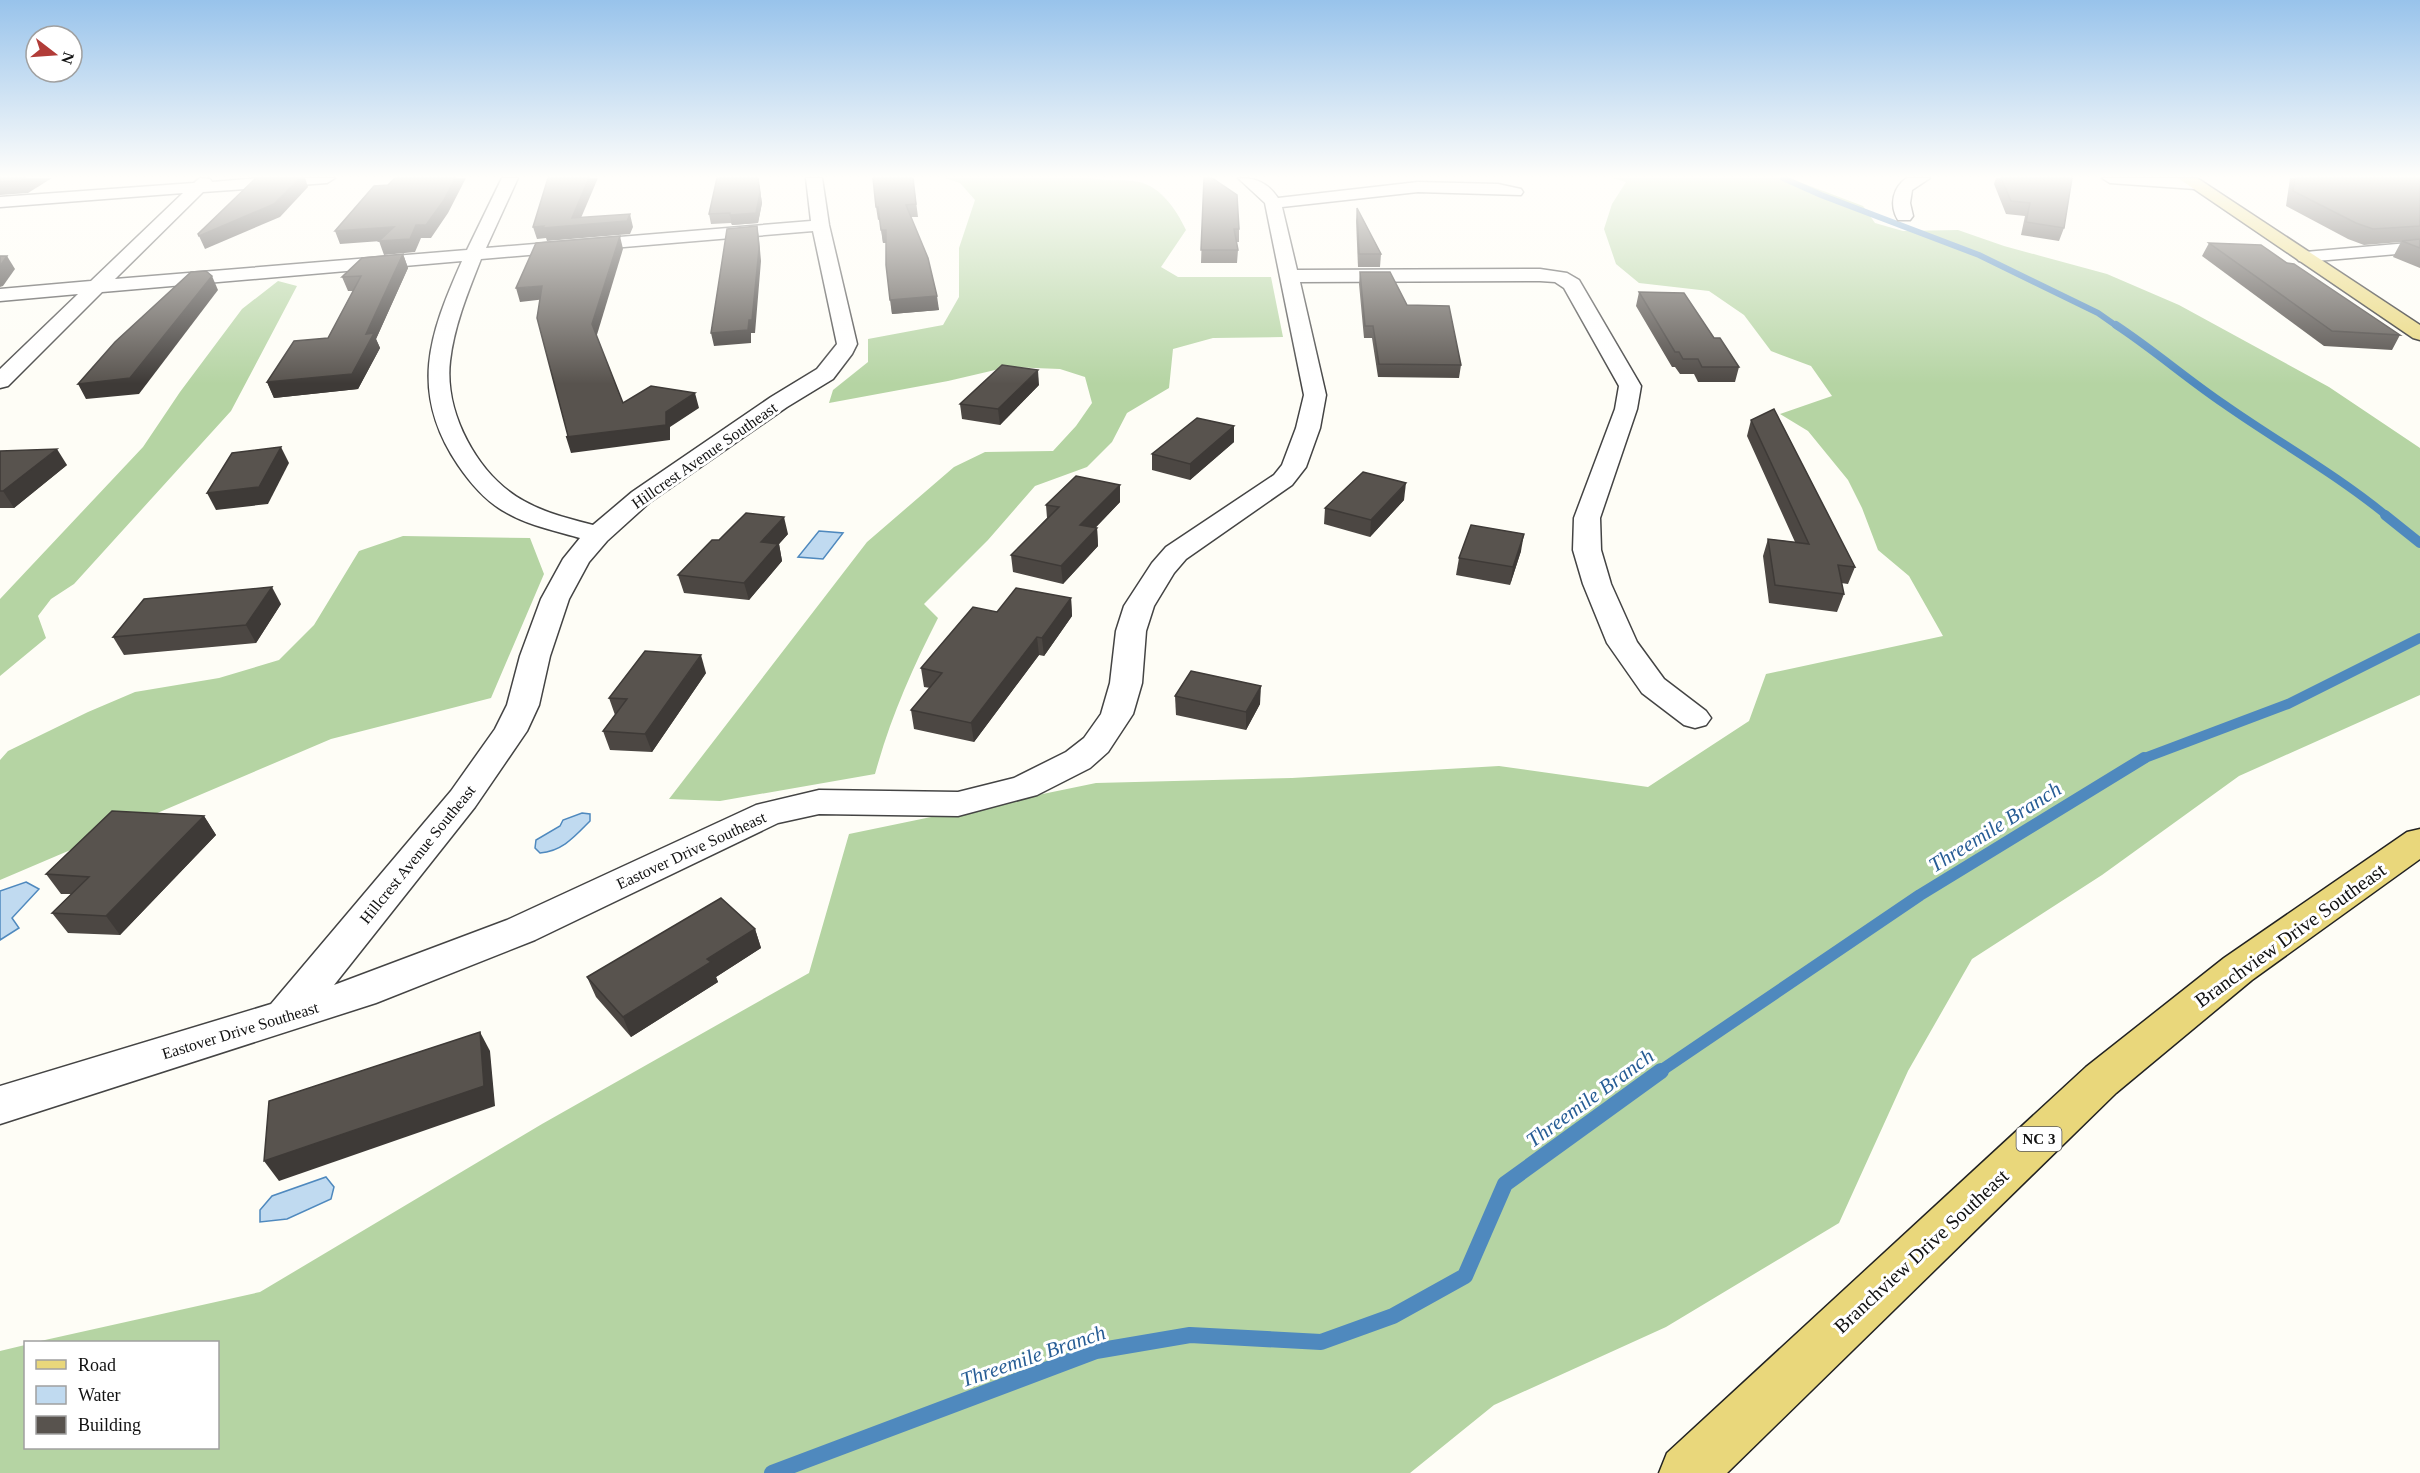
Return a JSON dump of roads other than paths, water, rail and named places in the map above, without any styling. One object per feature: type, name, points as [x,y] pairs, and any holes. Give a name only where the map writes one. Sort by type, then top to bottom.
[{"type":"main road","points":[[2290,247],[2420,334]]},
{"type":"main road","name":"Branchview Drive Southeast","points":[[1688,1473],[2102,1080],[2238,969],[2420,842]]},
{"type":"street","points":[[0,381],[138,247]]},
{"type":"street","points":[[477,247],[446,331],[440,360],[438,383],[452,431],[469,464],[504,500],[527,512],[598,535]]},
{"type":"street","points":[[0,295],[569,247]]},
{"type":"street","name":"Hillcrest Avenue Southeast","points":[[285,1016],[463,799],[511,731],[523,705],[535,656],[555,599],[577,559],[598,535],[641,497],[779,402],[825,374],[845,350],[847,344],[825,247]]},
{"type":"street","name":"Eastover Drive Southeast","points":[[0,1105],[362,992],[521,930],[768,813],[819,802],[958,804],[1025,787],[1078,760],[1096,745],[1117,714],[1126,683],[1131,631],[1139,606],[1162,569],[1176,552],[1283,480],[1294,467],[1308,428],[1314,395],[1283,247]]},
{"type":"street","points":[[2305,257],[2420,247]]},
{"type":"street","points":[[1290,276],[1540,275],[1560,278],[1572,284],[1630,387],[1626,409],[1587,518],[1587,550],[1597,584],[1622,643],[1653,686],[1695,718]]},
{"type":"water","points":[[819,531],[843,533],[823,559],[798,557]]},
{"type":"water","points":[[582,813],[590,814],[590,821],[568,842],[548,852],[540,853],[535,848],[536,840],[560,826],[563,820]]},
{"type":"water","points":[[26,882],[39,889],[12,918],[19,928],[0,940],[0,891]]},
{"type":"water","points":[[326,1177],[334,1187],[331,1199],[287,1219],[260,1222],[260,1210],[272,1196]]},
{"type":"waterway","points":[[1957,247],[2098,313],[2118,327]]},
{"type":"waterway","points":[[2116,325],[2244,418],[2348,486],[2387,516]]},
{"type":"waterway","points":[[2385,515],[2420,543]]},
{"type":"waterway","name":"Threemile Branch","points":[[2143,759],[2288,704],[2420,638]]},
{"type":"waterway","name":"Threemile Branch","points":[[1659,1072],[1920,895],[2143,759]]},
{"type":"waterway","name":"Threemile Branch","points":[[772,1473],[1096,1351],[1190,1335],[1321,1342],[1393,1316],[1465,1276],[1505,1184],[1661,1071]]}]
